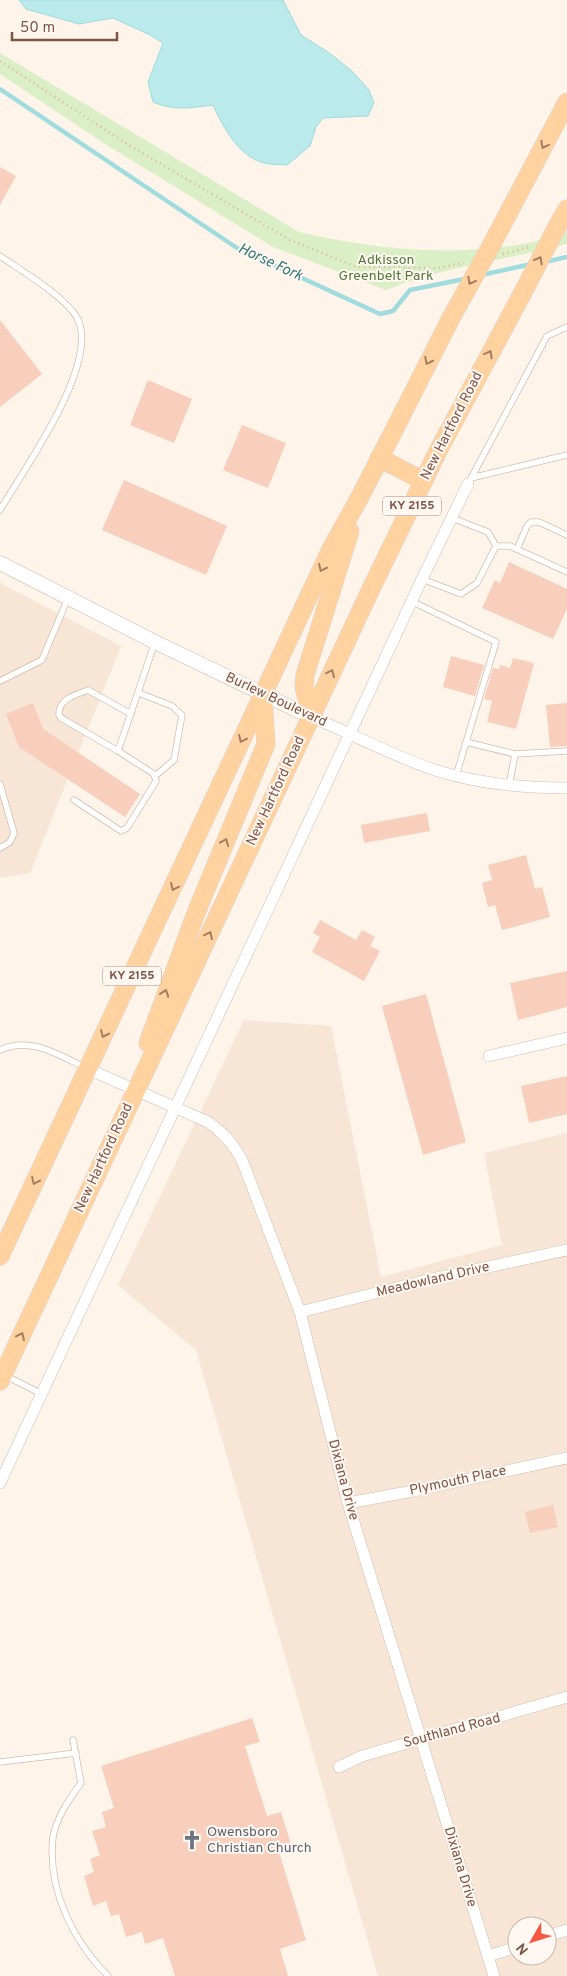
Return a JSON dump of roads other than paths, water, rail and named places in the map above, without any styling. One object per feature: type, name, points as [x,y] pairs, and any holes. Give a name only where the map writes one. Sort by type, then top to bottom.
[{"type":"main road","name":"KY 2155","points":[[0,1256],[331,549],[361,495],[450,318],[497,249],[567,102]]},
{"type":"main road","name":"New Hartford Road","points":[[1,1376],[424,481],[563,216]]},
{"type":"main road","points":[[379,458],[424,481]]},
{"type":"main road","points":[[311,717],[304,687],[305,675],[361,495]]},
{"type":"main road","points":[[136,1090],[151,1033],[173,970],[266,744],[263,695]]},
{"type":"street","points":[[0,1483],[411,600],[470,481]]},
{"type":"street","name":"Burlew Boulevard","points":[[0,563],[263,695],[411,760],[456,776],[509,786],[567,788]]},
{"type":"street","points":[[489,1056],[567,1038]]},
{"type":"street","name":"Dixiana Drive","points":[[88,1069],[208,1122],[222,1131],[233,1144],[242,1160],[300,1312],[348,1503],[494,1976]]},
{"type":"street","name":"Meadowland Drive","points":[[300,1312],[427,1280],[567,1250]]},
{"type":"street","name":"Plymouth Place","points":[[348,1503],[413,1492],[567,1458]]},
{"type":"street","name":"Southland Road","points":[[339,1767],[362,1756],[567,1698]]},
{"type":"street","points":[[488,1956],[507,1949]]},
{"type":"lane","points":[[0,256],[57,294],[80,323],[81,342],[75,375],[66,399],[2,503],[0,510]]},
{"type":"lane","points":[[470,481],[548,336],[567,327]]},
{"type":"lane","points":[[470,481],[567,455]]},
{"type":"lane","points":[[452,518],[488,532],[496,546]]},
{"type":"lane","points":[[516,549],[531,522],[540,522],[567,534]]},
{"type":"lane","points":[[496,546],[503,545],[516,549],[567,572]]},
{"type":"lane","points":[[422,579],[461,594],[477,583],[496,546]]},
{"type":"lane","points":[[0,681],[42,660],[68,598]]},
{"type":"lane","points":[[411,600],[496,642],[456,776]]},
{"type":"lane","points":[[118,751],[155,642]]},
{"type":"lane","points":[[132,714],[88,690],[66,699],[60,705],[59,715],[155,776]]},
{"type":"lane","points":[[138,693],[172,706],[182,715],[174,760],[155,776]]},
{"type":"lane","points":[[466,742],[515,754],[567,751]]},
{"type":"lane","points":[[509,786],[515,754]]},
{"type":"lane","points":[[74,800],[121,831],[127,828],[156,781],[155,776]]},
{"type":"lane","points":[[0,784],[14,833],[10,842],[0,848]]},
{"type":"lane","points":[[0,1050],[30,1044],[48,1050],[88,1069]]},
{"type":"lane","points":[[1,1376],[42,1394]]},
{"type":"lane","points":[[73,1740],[81,1783],[59,1817],[53,1837],[54,1863],[59,1896],[71,1928],[91,1959],[108,1976]]},
{"type":"lane","points":[[0,1762],[76,1753]]},
{"type":"water","points":[[19,0],[283,0],[301,35],[328,52],[352,71],[369,90],[374,103],[368,116],[323,118],[316,127],[310,146],[287,165],[264,163],[246,154],[239,147],[227,131],[213,105],[175,108],[153,102],[148,82],[163,43],[113,18],[79,24],[26,9]]},
{"type":"waterway","name":"Horse Fork","points":[[0,89],[237,248],[380,314],[393,311],[410,290],[469,278]]},
{"type":"waterway","name":"Horse Fork","points":[[545,262],[567,257]]},
{"type":"waterway","name":"Horse Fork","points":[[481,275],[532,264]]},
{"type":"place","name":"Owensboro Christian Church","points":[[192,1840]]},
{"type":"park label","name":"Adkisson Greenbelt Park","points":[[386,268]]}]
